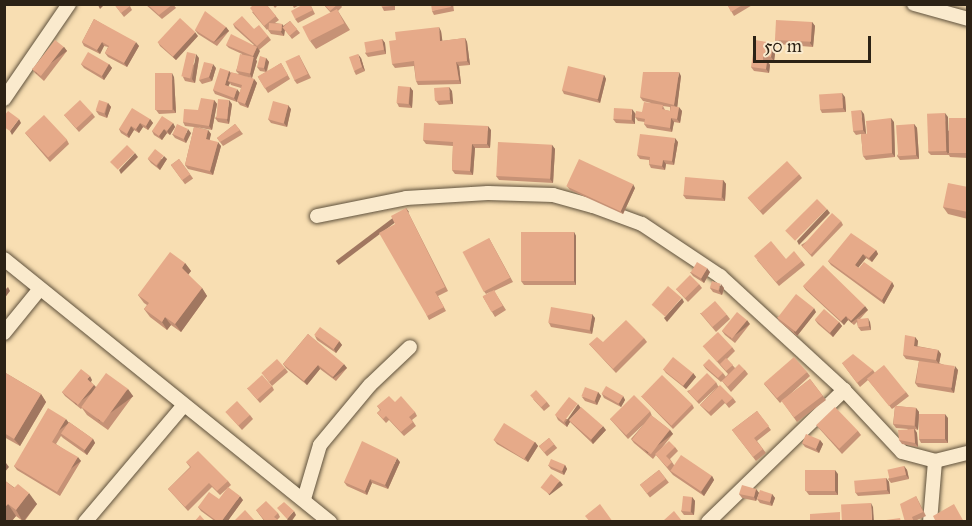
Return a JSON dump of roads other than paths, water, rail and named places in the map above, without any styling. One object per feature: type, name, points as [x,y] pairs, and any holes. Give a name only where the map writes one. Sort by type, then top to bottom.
[{"type":"street","points":[[914,4],[968,19]]},
{"type":"street","points":[[4,99],[64,6]]},
{"type":"street","points":[[317,216],[406,198],[488,193],[553,195],[593,206],[642,224],[720,276],[844,390],[902,452],[935,461],[968,453]]},
{"type":"street","points":[[4,258],[39,290],[330,522]]},
{"type":"street","points":[[4,333],[39,290]]},
{"type":"street","points":[[304,499],[320,445],[370,385],[410,347]]},
{"type":"street","points":[[708,522],[844,390]]},
{"type":"street","points":[[85,522],[183,406]]},
{"type":"street","points":[[930,522],[935,461]]}]
